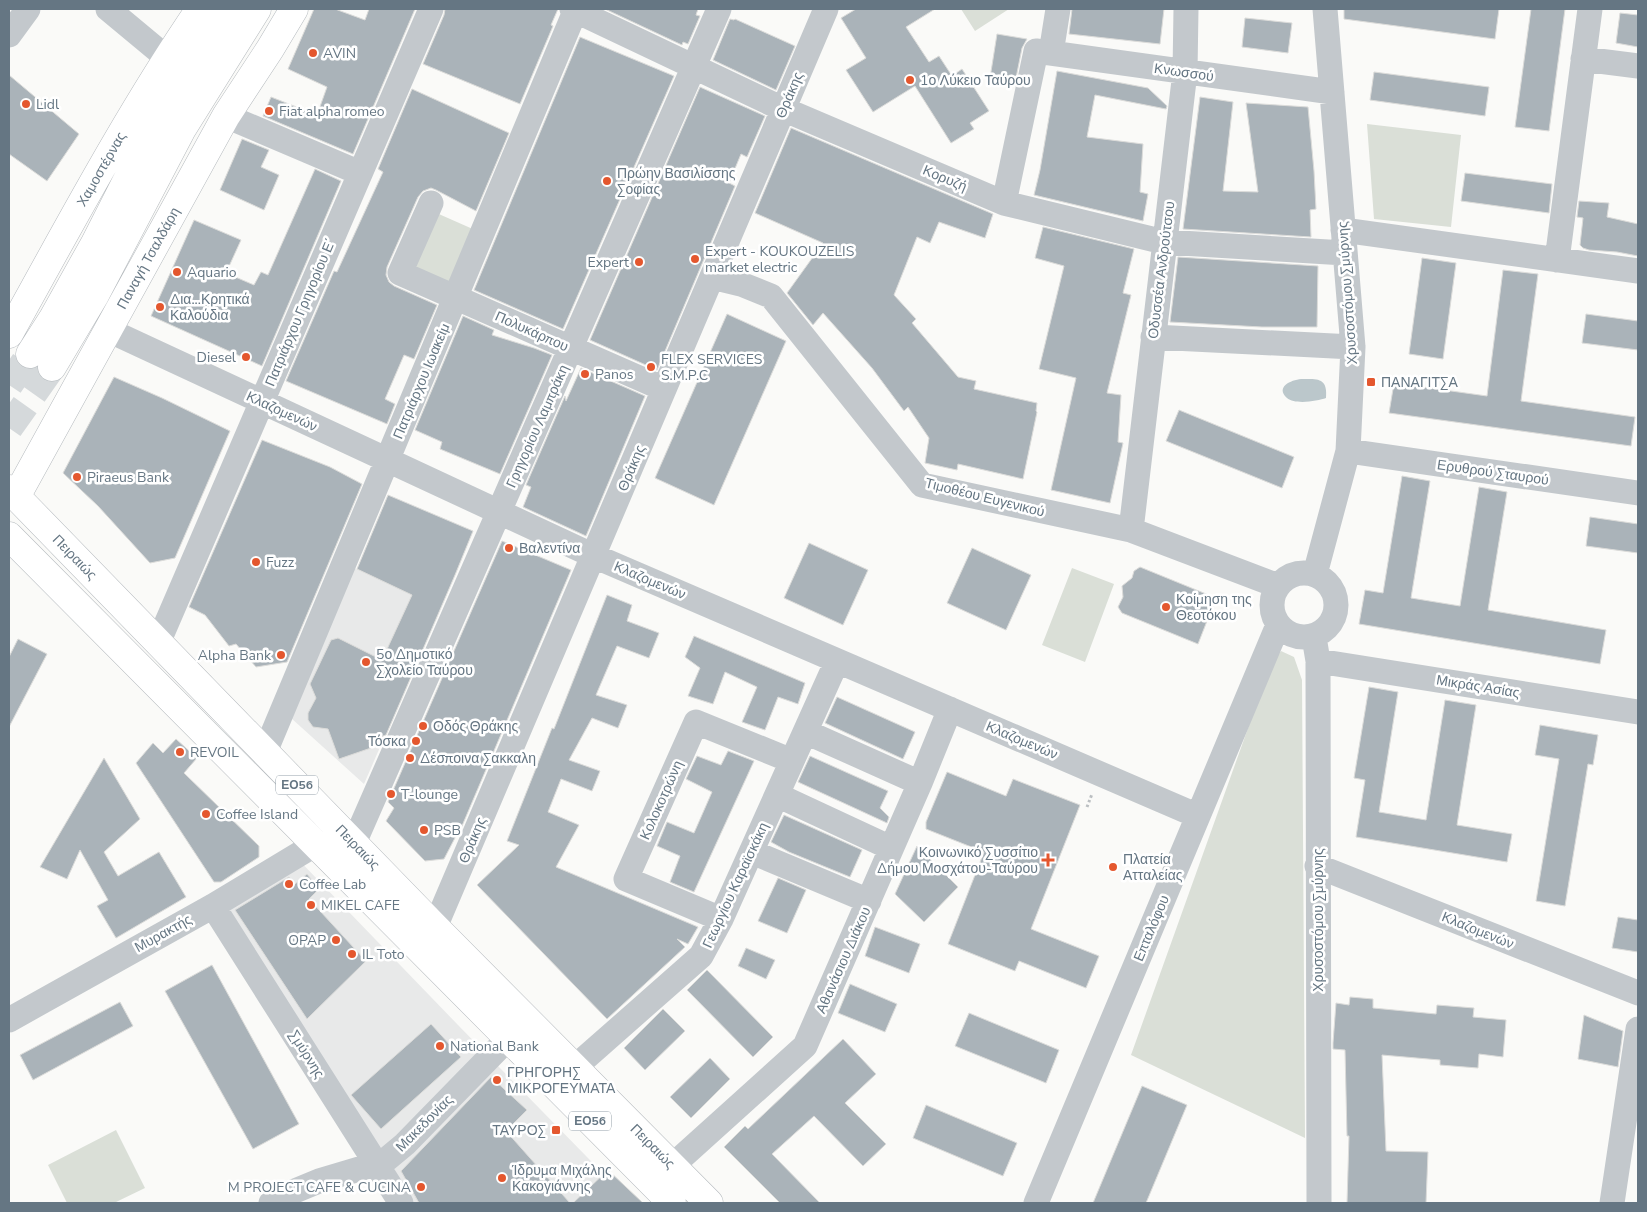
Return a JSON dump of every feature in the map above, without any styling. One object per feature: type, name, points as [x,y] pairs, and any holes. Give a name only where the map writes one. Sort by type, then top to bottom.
[{"type":"main road","name":"Χαμοστέρνας","points":[[9,334],[112,148],[167,58],[200,9]]},
{"type":"main road","points":[[227,9],[159,117],[86,259],[53,318],[41,361],[73,334],[100,287],[182,129],[257,9]]},
{"type":"main road","name":"Παναγή Τσαλδάρη","points":[[11,499],[108,330],[226,116],[294,9]]},
{"type":"main road","name":"Πειραιώς","points":[[11,499],[158,643],[436,927],[518,1029],[672,1203]]},
{"type":"main road","name":"Πειραιώς","points":[[9,536],[316,844],[518,1029],[575,1067],[709,1203]]},
{"type":"street","points":[[9,35],[28,9]]},
{"type":"street","points":[[108,9],[167,58]]},
{"type":"street","name":"Πατριάρχου Γρηγορίου Ε΄","points":[[158,643],[430,9]]},
{"type":"street","name":"Κορυζή","points":[[574,9],[783,109],[1004,203],[1164,242],[1344,242],[1557,260],[1638,271]]},
{"type":"street","name":"Πατριάρχου Ιωακείμ","points":[[265,752],[574,9]]},
{"type":"street","name":"Γρηγορίου Λαμπράκη","points":[[354,843],[720,9]]},
{"type":"street","name":"Θράκης","points":[[436,927],[826,9]]},
{"type":"street","points":[[1004,203],[1044,52],[1058,9]]},
{"type":"street","name":"Οδυσσέα Ανδρούτσου","points":[[1130,530],[1185,72],[1186,9]]},
{"type":"street","name":"Χρυσοστόμου Σμύρνης","points":[[1314,574],[1348,451],[1353,347],[1325,9]]},
{"type":"street","points":[[1557,260],[1590,9]]},
{"type":"street","name":"Κνωσσού","points":[[1044,52],[1332,92]]},
{"type":"street","points":[[1583,59],[1638,66]]},
{"type":"street","points":[[226,116],[360,173]]},
{"type":"street","name":"Πολυκάρπου","points":[[431,203],[400,273],[664,389]]},
{"type":"street","name":"Τιμοθέου Ευγενικού","points":[[712,277],[741,284],[771,296],[922,485],[1130,530],[1278,586]]},
{"type":"street","name":"Κλαζομενών","points":[[108,330],[594,556],[1198,816]]},
{"type":"street","points":[[1153,337],[1353,347]]},
{"type":"street","name":"Ερυθρού Σταυρού","points":[[1348,451],[1638,493]]},
{"type":"street","points":[[1294,574],[1314,574],[1325,580],[1332,589],[1336,600],[1336,612],[1332,622],[1324,631],[1316,649],[1304,638],[1294,636],[1278,625],[1273,616],[1272,606],[1273,596],[1278,586],[1285,579],[1294,574]]},
{"type":"street","name":"Επταλόφου","points":[[1036,1203],[1278,625]]},
{"type":"street","name":"Χρυσοστόμου Σμύρνης","points":[[1316,649],[1319,1203]]},
{"type":"street","name":"Μικράς Ασίας","points":[[1316,649],[1638,712]]},
{"type":"street","name":"Γεωργίου Καραϊσκάκη","points":[[575,1067],[701,956],[721,919],[752,852],[837,661]]},
{"type":"street","name":"Αθανάσιου Διάκου","points":[[672,1166],[805,1046],[920,783],[950,709]]},
{"type":"street","name":"Κολοκοτρώνη","points":[[721,919],[626,879],[696,722],[792,761]]},
{"type":"street","points":[[806,732],[920,783]]},
{"type":"street","points":[[777,795],[892,848]]},
{"type":"street","name":"Μυρακτής","points":[[15,1011],[213,906],[316,844]]},
{"type":"street","points":[[752,852],[869,901]]},
{"type":"street","name":"Κλαζομενών","points":[[1318,866],[1638,993]]},
{"type":"street","name":"Σμύρνης","points":[[213,906],[401,1203]]},
{"type":"street","name":"Μακεδονίας","points":[[272,1203],[290,1192],[387,1159],[405,1144],[518,1029]]},
{"type":"street","points":[[1612,1203],[1638,1029]]},
{"type":"shaded area","points":[[961,9],[1009,9],[975,31]]},
{"type":"shaded area","points":[[1367,124],[1461,135],[1451,227],[1374,219]]},
{"type":"shaded area","points":[[432,211],[475,230],[449,288],[407,268]]},
{"type":"shaded area","points":[[1316,379],[1323,383],[1326,398],[1301,402],[1287,398],[1283,391],[1284,387],[1293,381]]},
{"type":"shaded area","name":"5ο Δημοτικό Σχολείο Ταύρου","points":[[354,568],[441,607],[364,784],[291,718]]},
{"type":"shaded area","points":[[1072,568],[1114,584],[1085,662],[1042,645]]},
{"type":"shaded area","points":[[1281,651],[1294,657],[1302,680],[1305,1138],[1131,1055],[1271,664]]},
{"type":"shaded area","points":[[292,853],[632,1203],[390,1203],[204,904]]},
{"type":"shaded area","points":[[116,1130],[145,1188],[114,1203],[67,1203],[48,1165]]},
{"type":"building","points":[[314,9],[335,9],[365,20],[369,9],[415,9],[353,154],[263,116],[271,97],[317,115],[327,87],[288,69]]},
{"type":"building","points":[[445,9],[558,9],[551,25],[553,26],[520,104],[423,64]]},
{"type":"building","points":[[605,9],[698,9],[696,15],[700,16],[688,44],[683,42],[682,45]]},
{"type":"building","name":"1ο Λύκειο Ταύρου","points":[[856,9],[935,9],[906,27],[929,62],[939,56],[952,76],[962,69],[989,111],[970,123],[974,129],[951,143],[915,86],[873,112],[846,70],[866,58],[841,18]]},
{"type":"building","points":[[1072,9],[1164,9],[1160,44],[1069,34]]},
{"type":"building","points":[[1344,9],[1499,9],[1495,39],[1344,19]]},
{"type":"building","points":[[1531,9],[1565,9],[1549,131],[1515,127]]},
{"type":"building","points":[[1620,13],[1638,15],[1638,47],[1616,43]]},
{"type":"building","points":[[1245,18],[1292,23],[1288,53],[1242,47]]},
{"type":"building","points":[[730,19],[735,19],[795,46],[776,90],[713,60]]},
{"type":"building","points":[[997,34],[1027,39],[1022,48],[1015,83],[990,78]]},
{"type":"building","points":[[580,37],[674,76],[563,329],[474,290]]},
{"type":"building","points":[[1057,71],[1148,88],[1167,106],[1166,109],[1095,95],[1087,137],[1143,144],[1140,192],[1148,194],[1143,221],[1034,195]]},
{"type":"building","points":[[1374,72],[1489,87],[1485,116],[1370,100]]},
{"type":"building","name":"Lidl","points":[[9,75],[79,134],[47,181],[9,154]]},
{"type":"building","points":[[700,87],[765,116],[747,157],[741,154],[729,183],[735,186],[657,370],[590,340]]},
{"type":"building","points":[[412,89],[509,133],[476,211],[431,188],[423,191],[418,197],[387,267],[386,275],[389,282],[394,286],[437,305],[414,359],[404,355],[385,399],[395,404],[387,424],[286,381],[334,271],[337,272],[383,172],[378,169]]},
{"type":"building","points":[[1200,97],[1233,102],[1223,191],[1258,192],[1246,103],[1308,107],[1316,209],[1310,210],[1311,237],[1183,229]]},
{"type":"building","points":[[791,128],[993,214],[985,238],[939,222],[930,243],[917,237],[894,295],[916,319],[912,323],[958,377],[976,381],[974,389],[1037,403],[1037,412],[1023,479],[958,464],[957,470],[925,463],[929,438],[908,407],[904,411],[872,368],[823,313],[813,325],[787,293],[823,243],[755,213]]},
{"type":"building","points":[[242,139],[269,150],[261,167],[279,175],[264,210],[220,190]]},
{"type":"building","points":[[315,169],[341,181],[262,366],[151,316],[194,220],[241,240],[226,273],[254,285],[261,272],[268,275]]},
{"type":"building","points":[[1465,173],[1552,184],[1549,213],[1461,201]]},
{"type":"building","points":[[1579,201],[1609,203],[1607,217],[1638,224],[1638,256],[1583,248],[1580,245],[1583,218],[1577,217]]},
{"type":"building","points":[[1043,227],[1134,249],[1123,293],[1131,295],[1107,393],[1121,395],[1118,442],[1123,443],[1110,503],[1051,490],[1076,378],[1039,369],[1064,266],[1035,258]]},
{"type":"building","points":[[1178,257],[1318,266],[1317,327],[1262,327],[1170,322]]},
{"type":"building","points":[[1422,258],[1456,263],[1443,359],[1409,354]]},
{"type":"building","points":[[1503,270],[1538,274],[1521,401],[1635,417],[1631,446],[1389,413],[1394,383],[1487,396]]},
{"type":"building","points":[[727,314],[786,341],[714,505],[655,478]]},
{"type":"building","points":[[1586,314],[1638,321],[1638,350],[1582,343]]},
{"type":"building","points":[[463,316],[494,330],[492,335],[552,355],[500,474],[440,449],[442,442],[415,430]]},
{"type":"building","points":[[581,368],[645,396],[586,536],[523,507],[531,487],[526,485],[565,396],[566,401]]},
{"type":"building","points":[[114,377],[230,431],[175,558],[150,563],[98,506],[63,473]]},
{"type":"building","points":[[1179,410],[1294,457],[1282,488],[1166,441]]},
{"type":"building","points":[[262,440],[330,467],[362,484],[287,662],[256,667],[236,644],[229,646],[205,615],[189,607]]},
{"type":"building","points":[[1402,476],[1430,481],[1411,598],[1460,606],[1479,487],[1507,492],[1488,610],[1606,630],[1600,664],[1359,624],[1365,590],[1383,593]]},
{"type":"building","points":[[388,495],[473,531],[386,735],[369,741],[371,748],[339,759],[328,729],[313,727],[308,720],[308,713],[316,698],[310,684],[331,640],[338,638],[382,660],[412,595],[357,569]]},
{"type":"building","points":[[1590,517],[1638,524],[1638,553],[1586,546]]},
{"type":"building","points":[[502,541],[571,570],[459,833],[444,859],[425,861],[386,821],[394,808],[388,802]]},
{"type":"building","points":[[809,543],[868,570],[843,625],[784,598]]},
{"type":"building","points":[[972,548],[1031,575],[1006,630],[947,603]]},
{"type":"building","name":"Κοίμηση της Θεοτόκου","points":[[1140,567],[1216,598],[1198,644],[1122,613],[1118,607],[1123,597],[1122,586],[1132,578],[1134,571]]},
{"type":"building","points":[[607,595],[632,605],[627,621],[659,633],[649,658],[617,646],[596,695],[627,705],[618,728],[592,718],[569,760],[600,771],[592,791],[561,779],[548,812],[579,825],[556,867],[698,927],[688,944],[677,939],[685,947],[607,1019],[477,885],[519,845],[507,841]]},
{"type":"building","points":[[694,636],[805,683],[798,704],[778,697],[765,730],[742,722],[757,687],[725,672],[713,704],[688,696],[700,668],[685,657]]},
{"type":"building","points":[[18,639],[47,654],[9,727],[9,657]]},
{"type":"building","points":[[1369,687],[1398,692],[1379,812],[1426,820],[1445,700],[1476,705],[1457,825],[1512,834],[1507,862],[1356,837],[1365,780],[1354,778]]},
{"type":"building","points":[[837,697],[915,732],[903,759],[825,723]]},
{"type":"building","points":[[1540,725],[1598,735],[1593,765],[1588,764],[1565,906],[1536,901],[1559,759],[1535,755]]},
{"type":"building","points":[[176,739],[197,758],[184,773],[259,846],[259,857],[221,882],[214,882],[136,763],[153,743],[163,753]]},
{"type":"building","points":[[728,751],[754,761],[694,892],[670,882],[680,856],[657,846],[667,822],[694,833],[712,792],[686,779],[697,756],[721,765]]},
{"type":"building","points":[[810,756],[888,791],[880,808],[889,817],[887,823],[798,782]]},
{"type":"building","points":[[104,758],[140,819],[104,852],[118,876],[159,852],[186,897],[116,938],[97,906],[108,900],[80,850],[67,879],[40,867]]},
{"type":"building","points":[[947,772],[1006,796],[1013,779],[1080,805],[1031,929],[1099,956],[1086,988],[1019,961],[1015,971],[948,944],[984,852],[926,829],[926,822]]},
{"type":"building","points":[[784,815],[862,850],[850,877],[789,852],[771,842]]},
{"type":"building","points":[[917,846],[958,887],[924,922],[895,894]]},
{"type":"building","points":[[307,874],[319,889],[309,899],[366,961],[307,1019],[235,910],[289,877],[295,884]]},
{"type":"building","points":[[778,878],[806,890],[787,933],[758,921]]},
{"type":"building","points":[[1618,917],[1638,920],[1638,952],[1612,948]]},
{"type":"building","points":[[875,927],[920,944],[909,973],[865,956]]},
{"type":"building","points":[[746,948],[775,960],[766,979],[738,966]]},
{"type":"building","points":[[212,965],[299,1124],[253,1149],[165,991]]},
{"type":"building","points":[[707,970],[773,1037],[753,1057],[687,990]]},
{"type":"building","points":[[850,984],[897,1004],[885,1032],[838,1013]]},
{"type":"building","points":[[1350,997],[1373,999],[1373,1008],[1436,1014],[1437,1005],[1474,1008],[1473,1017],[1506,1020],[1503,1057],[1479,1054],[1478,1068],[1440,1065],[1440,1060],[1382,1055],[1386,1151],[1428,1152],[1426,1203],[1347,1203],[1349,1136],[1347,1136],[1345,1050],[1333,1049],[1333,1043],[1336,1003],[1349,1005]]},
{"type":"building","points":[[120,1002],[133,1026],[33,1080],[20,1055]]},
{"type":"building","points":[[663,1009],[685,1031],[645,1070],[624,1048]]},
{"type":"building","points":[[969,1013],[1059,1050],[1046,1083],[955,1046]]},
{"type":"building","points":[[1584,1015],[1623,1031],[1618,1067],[1578,1059]]},
{"type":"building","points":[[431,1024],[461,1057],[381,1129],[351,1095]]},
{"type":"building","points":[[843,1039],[876,1074],[845,1103],[886,1144],[863,1166],[814,1116],[772,1154],[820,1203],[780,1203],[724,1147],[745,1126],[748,1129]]},
{"type":"building","points":[[710,1058],[730,1079],[691,1118],[670,1097]]},
{"type":"building","points":[[491,1077],[527,1110],[506,1131],[570,1203],[419,1203],[401,1171]]},
{"type":"building","points":[[1142,1086],[1187,1105],[1146,1203],[1093,1203]]},
{"type":"building","points":[[926,1105],[1017,1143],[1003,1176],[913,1138]]},
{"type":"building","points":[[608,1170],[643,1203],[573,1203]]},
{"type":"tunnel","points":[[9,385],[30,354]]},
{"type":"tunnel","points":[[9,428],[52,367]]},
{"type":"place","name":"AVIN","points":[[313,53]]},
{"type":"place","name":"1ο Λύκειο Ταύρου","points":[[910,80]]},
{"type":"place","name":"Lidl","points":[[26,104]]},
{"type":"place","name":"Fiat alpha romeo","points":[[269,111]]},
{"type":"place","name":"Πρώην Βασιλίσσης Σοφίας","points":[[607,181]]},
{"type":"place","name":"Expert - KOUKOUZELIS market electric","points":[[695,259]]},
{"type":"place","name":"Expert","points":[[639,262]]},
{"type":"place","name":"Aquario","points":[[177,272]]},
{"type":"place","name":"Δια...Κρητικά Καλούδια","points":[[160,307]]},
{"type":"place","name":"Diesel","points":[[246,357]]},
{"type":"place","name":"FLEX SERVICES S.M.P.C","points":[[651,367]]},
{"type":"place","name":"Panos","points":[[585,374]]},
{"type":"place","name":"ΠΑΝΑΓΙΤΣΑ","points":[[1371,382]]},
{"type":"place","name":"Piraeus Bank","points":[[77,477]]},
{"type":"place","name":"Βαλεντίνα","points":[[509,548]]},
{"type":"place","name":"Fuzz","points":[[256,562]]},
{"type":"place","name":"Κοίμηση της Θεοτόκου","points":[[1166,607]]},
{"type":"place","name":"Alpha Bank","points":[[281,655]]},
{"type":"place","name":"5ο Δημοτικό Σχολείο Ταύρου","points":[[366,662]]},
{"type":"place","name":"Οδός Θράκης","points":[[423,726]]},
{"type":"place","name":"Τόσκα","points":[[416,741]]},
{"type":"place","name":"REVOIL","points":[[180,752]]},
{"type":"place","name":"Δέσποινα Σακκαλη","points":[[410,758]]},
{"type":"place","name":"T-lounge","points":[[391,794]]},
{"type":"place","name":"Coffee Island","points":[[206,814]]},
{"type":"place","name":"PSB","points":[[424,830]]},
{"type":"place","name":"Κοινωνικό Συσσίτιο Δήμου Μοσχάτου-Ταύρου","points":[[1048,860]]},
{"type":"place","name":"Πλατεία Ατταλείας","points":[[1113,867]]},
{"type":"place","name":"Coffee Lab","points":[[289,884]]},
{"type":"place","name":"MIKEL CAFE","points":[[311,905]]},
{"type":"place","name":"OPAP","points":[[336,940]]},
{"type":"place","name":"IL Toto","points":[[352,954]]},
{"type":"place","name":"National Bank","points":[[440,1046]]},
{"type":"place","name":"ΓΡΗΓΟΡΗΣ ΜΙΚΡΟΓΕΥΜΑΤΑ","points":[[497,1080]]},
{"type":"place","name":"ΤΑΥΡΟΣ","points":[[556,1130]]},
{"type":"place","name":"Ίδρυμα Μιχάλης Κακογιάννης","points":[[502,1178]]},
{"type":"place","name":"M PROJECT CAFE & CUCINA","points":[[421,1187]]}]
